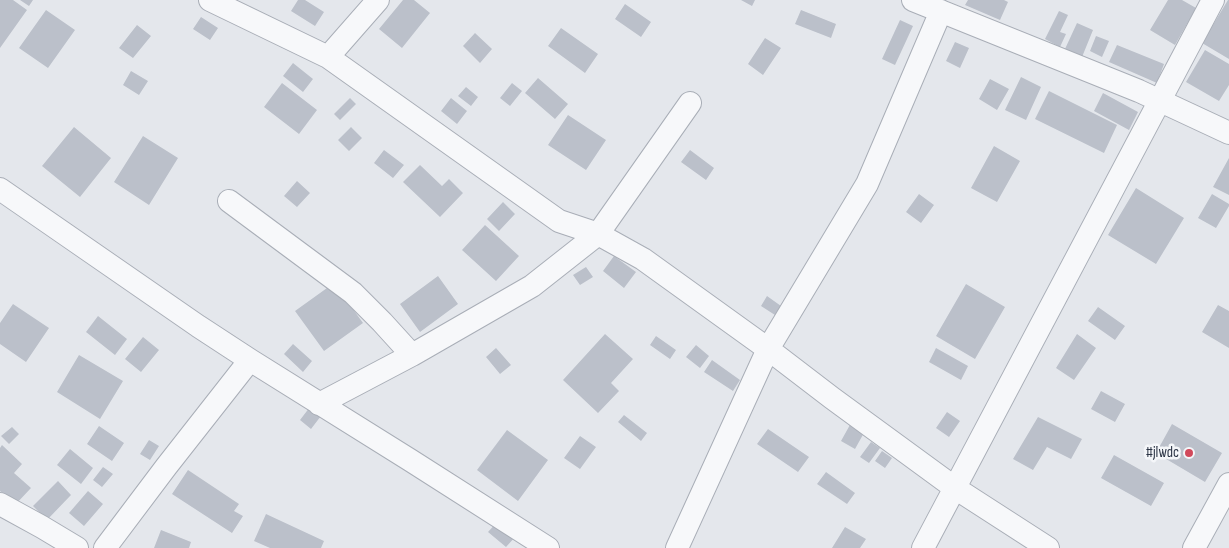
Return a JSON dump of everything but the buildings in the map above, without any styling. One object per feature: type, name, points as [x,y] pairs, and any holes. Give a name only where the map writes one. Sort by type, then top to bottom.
[{"type":"street","points":[[210,0],[328,57],[559,221],[598,234],[643,259],[768,349],[954,488],[1048,548]]},
{"type":"street","points":[[328,57],[378,0]]},
{"type":"street","points":[[913,0],[1139,90],[1229,133]]},
{"type":"street","points":[[923,548],[1213,0]]},
{"type":"street","points":[[678,548],[768,349],[867,184],[941,11]]},
{"type":"street","points":[[319,404],[412,355],[532,286],[598,234],[690,103]]},
{"type":"street","points":[[0,189],[198,326],[548,548]]},
{"type":"street","points":[[229,201],[353,293],[412,355]]},
{"type":"street","points":[[105,548],[166,466],[250,360]]},
{"type":"street","points":[[1194,548],[1229,484]]},
{"type":"street","points":[[0,504],[77,548]]},
{"type":"place","name":"#jlwdc","points":[[1189,453]]}]
